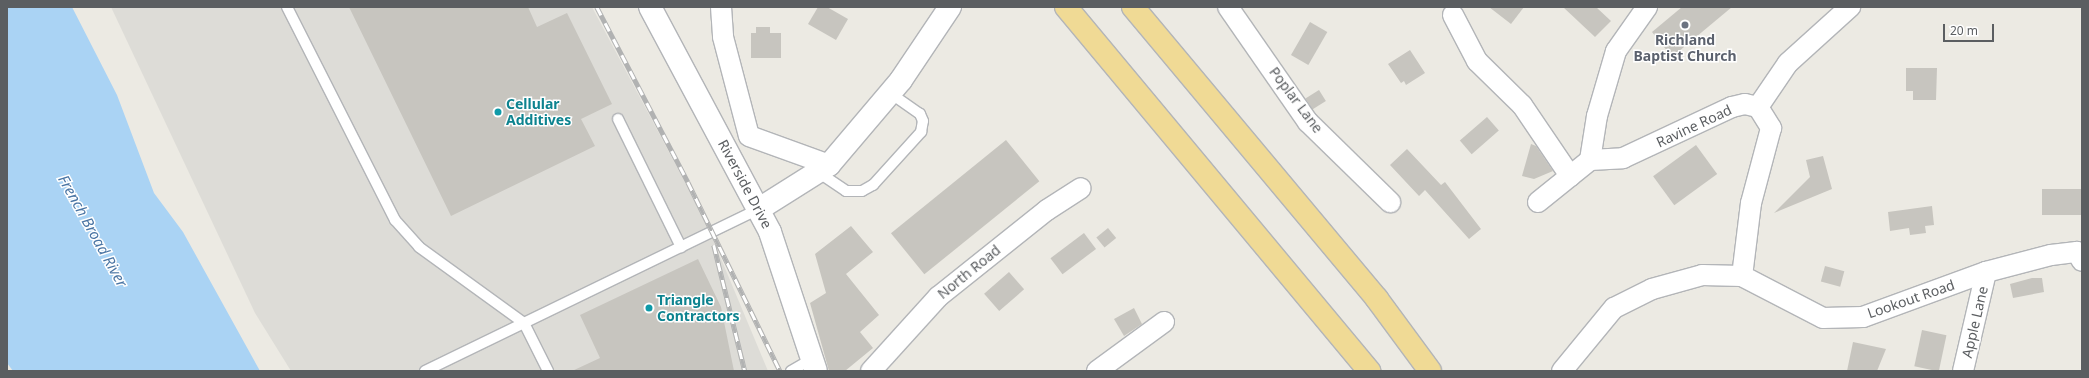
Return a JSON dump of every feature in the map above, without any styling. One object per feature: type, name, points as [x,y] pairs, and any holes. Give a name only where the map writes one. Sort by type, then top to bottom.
[{"type":"highway","points":[[1066,7],[1369,371]]},
{"type":"highway","points":[[1132,7],[1377,299],[1430,371]]},
{"type":"main road","name":"Riverside Drive","points":[[650,7],[759,209],[780,256],[814,365]]},
{"type":"main road","points":[[759,209],[823,168],[890,93],[950,7]]},
{"type":"street","points":[[721,7],[723,37],[749,136],[823,168]]},
{"type":"street","name":"Poplar Lane","points":[[1228,7],[1308,122],[1390,202]]},
{"type":"street","points":[[1538,202],[1590,160],[1597,116],[1616,51],[1647,7]]},
{"type":"street","points":[[1742,276],[1751,203],[1771,128],[1758,107],[1788,63],[1850,7]]},
{"type":"street","points":[[1453,15],[1477,61],[1522,105],[1570,176]]},
{"type":"street","name":"Ravine Road","points":[[1590,160],[1623,158],[1732,107],[1745,104],[1758,107]]},
{"type":"street","name":"North Road","points":[[871,371],[938,297],[1047,210],[1081,188]]},
{"type":"street","name":"Lookout Road","points":[[1562,371],[1614,308],[1652,289],[1702,275],[1742,276],[1823,318],[1862,317],[1986,272],[2051,255],[2077,252],[2082,261]]},
{"type":"street","name":"Apple Lane","points":[[1963,371],[1986,272]]},
{"type":"street","points":[[1097,371],[1164,322]]},
{"type":"lane","points":[[287,7],[395,220],[419,248],[524,323],[548,371]]},
{"type":"lane","points":[[823,168],[846,191],[862,191],[873,186],[921,132],[923,121],[920,114],[890,93]]},
{"type":"lane","points":[[618,119],[681,247]]},
{"type":"lane","points":[[424,371],[759,209]]},
{"type":"lane","points":[[791,371],[814,365]]},
{"type":"shaded area","points":[[111,7],[592,7],[704,218],[768,371],[291,371],[255,313]]},
{"type":"water","name":"French Broad River","points":[[7,7],[72,7],[117,95],[154,193],[183,232],[260,371],[13,371],[7,363]]},
{"type":"building","name":"Cellular Additives","points":[[349,7],[528,7],[537,27],[567,13],[612,104],[581,119],[595,146],[451,216]]},
{"type":"building","points":[[818,7],[827,7],[848,19],[836,40],[808,24]]},
{"type":"building","points":[[1489,7],[1524,7],[1511,24]]},
{"type":"building","points":[[1563,7],[1596,7],[1611,21],[1595,37]]},
{"type":"building","name":"Richland Baptist Church","points":[[1682,7],[1732,7],[1672,57],[1652,32]]},
{"type":"building","points":[[1310,22],[1327,32],[1308,65],[1291,55]]},
{"type":"building","points":[[756,27],[770,27],[770,33],[781,33],[781,58],[751,58],[751,33],[756,33]]},
{"type":"building","points":[[1410,50],[1425,73],[1406,85],[1404,81],[1401,83],[1388,64]]},
{"type":"building","points":[[1906,68],[1937,68],[1936,100],[1913,100],[1913,91],[1906,91]]},
{"type":"building","points":[[1319,90],[1326,101],[1312,110],[1305,98]]},
{"type":"building","points":[[1487,117],[1499,131],[1472,154],[1460,141]]},
{"type":"building","points":[[1006,140],[1039,181],[924,274],[891,233]]},
{"type":"building","points":[[1531,144],[1536,146],[1553,171],[1534,179],[1522,176]]},
{"type":"building","points":[[1696,145],[1717,174],[1674,205],[1653,176]]},
{"type":"building","points":[[1407,149],[1441,185],[1445,182],[1481,229],[1469,239],[1425,190],[1419,196],[1390,165]]},
{"type":"building","points":[[1823,156],[1832,189],[1774,213],[1810,177],[1806,160]]},
{"type":"building","points":[[2042,189],[2082,189],[2082,215],[2042,215]]},
{"type":"building","points":[[1932,206],[1934,225],[1925,226],[1926,233],[1910,235],[1909,228],[1890,231],[1888,212]]},
{"type":"building","points":[[851,226],[873,252],[846,274],[879,315],[860,332],[873,348],[845,371],[829,371],[810,303],[826,293],[815,254]]},
{"type":"building","points":[[1108,228],[1116,238],[1105,248],[1096,237]]},
{"type":"building","points":[[1084,233],[1096,249],[1062,274],[1050,258]]},
{"type":"building","points":[[698,259],[721,307],[734,371],[572,371],[600,358],[580,315]]},
{"type":"building","points":[[1825,266],[1844,271],[1840,287],[1821,281]]},
{"type":"building","points":[[1009,272],[1024,289],[999,311],[984,294]]},
{"type":"building","points":[[2032,278],[2042,278],[2044,292],[2013,298],[2010,284]]},
{"type":"building","points":[[1134,308],[1142,324],[1124,336],[1114,319]]},
{"type":"building","points":[[1922,330],[1946,335],[1939,371],[1914,366]]},
{"type":"building","points":[[1853,342],[1886,349],[1877,371],[1847,371]]},
{"type":"railway","points":[[597,7],[688,182],[780,371]]},
{"type":"railway","points":[[714,245],[745,371]]},
{"type":"place","name":"Richland Baptist Church","points":[[1685,25]]},
{"type":"place","name":"Cellular Additives","points":[[498,112]]},
{"type":"place","name":"Triangle Contractors","points":[[649,308]]}]
